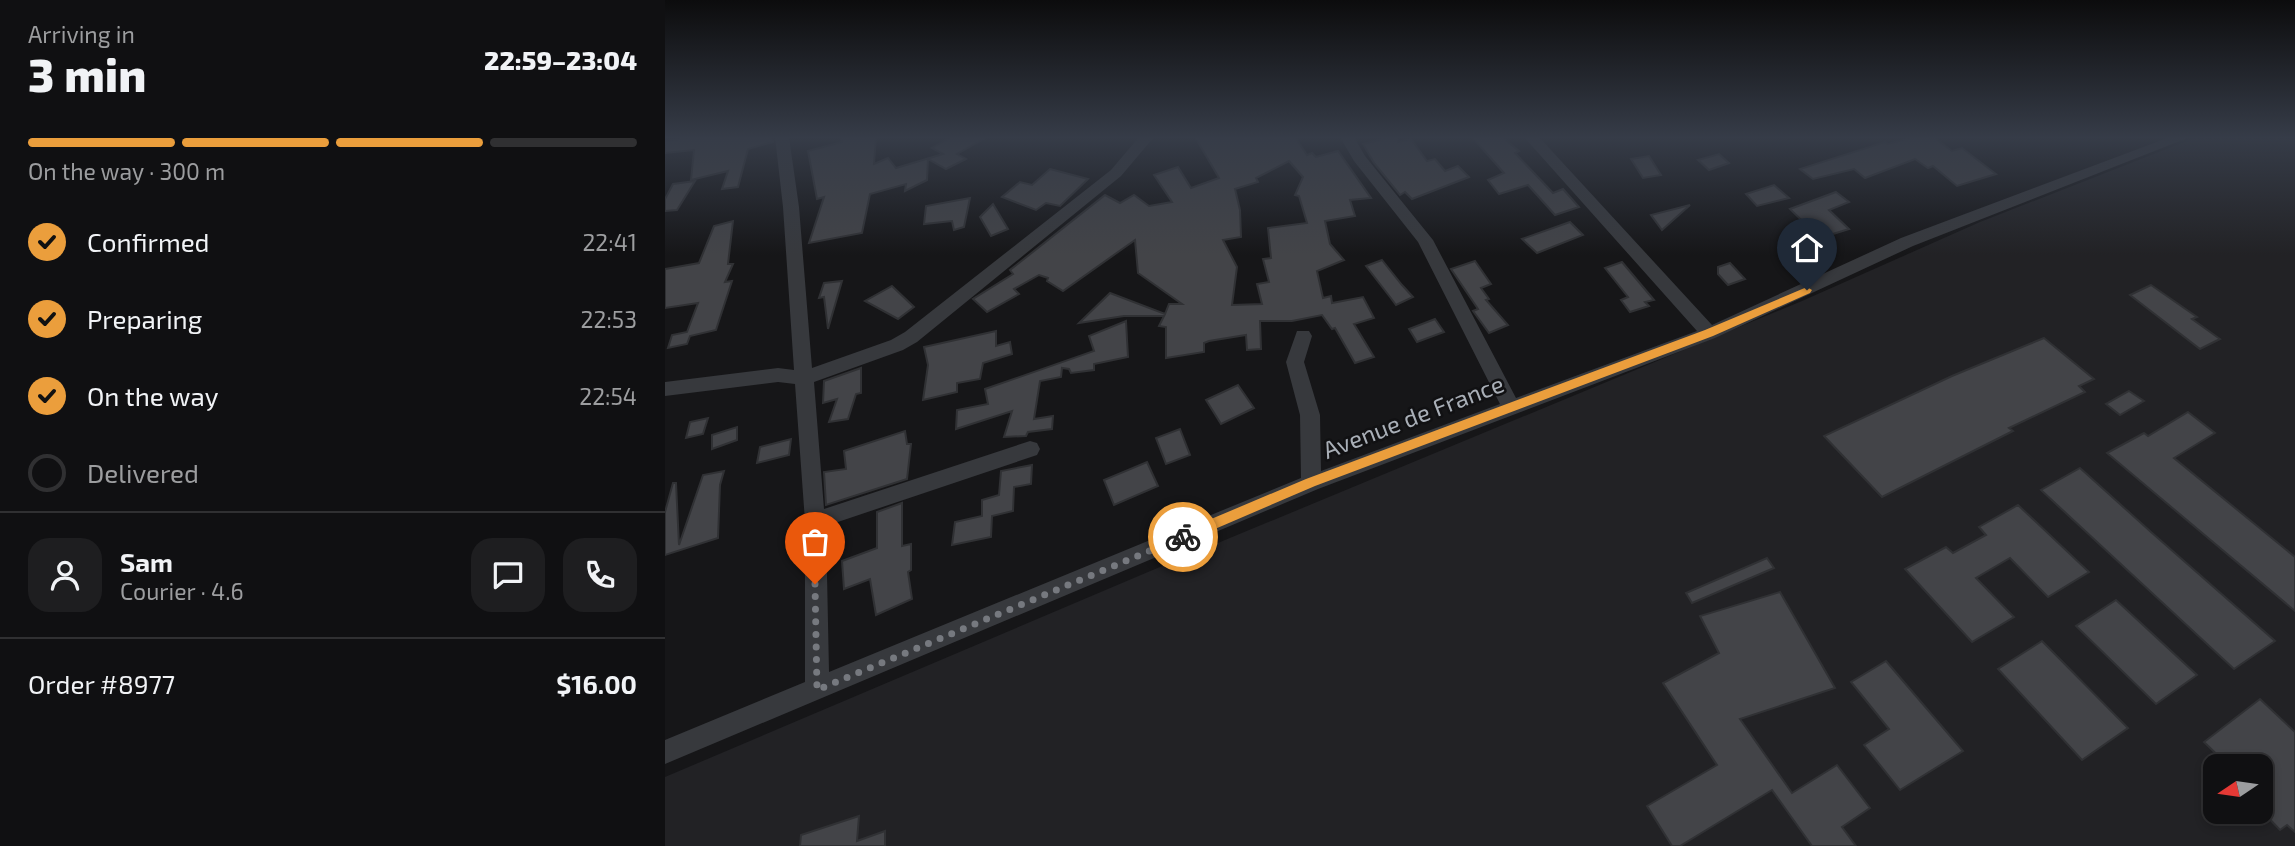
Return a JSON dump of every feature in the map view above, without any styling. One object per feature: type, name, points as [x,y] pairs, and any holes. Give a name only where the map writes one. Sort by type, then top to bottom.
[{"type":"street","points":[[787,176],[815,521],[817,690]]},
{"type":"street","points":[[665,389],[778,375],[805,378],[885,351],[911,337],[1112,176]]},
{"type":"street","points":[[1374,176],[1425,240],[1511,407]]},
{"type":"street","points":[[1567,176],[1709,333]]},
{"type":"street","name":"Avenue de France","points":[[665,752],[1311,483],[1709,333],[1907,242],[2079,176]]},
{"type":"street","points":[[1303,337],[1295,362],[1310,415],[1311,483]]},
{"type":"street","points":[[815,521],[1030,449]]},
{"type":"shaded area","points":[[2096,176],[2295,176],[2295,846],[665,846],[665,777],[1148,572],[1802,301],[1980,222]]},
{"type":"building","points":[[726,176],[741,176],[738,187],[722,189]]},
{"type":"building","points":[[813,176],[927,176],[927,180],[905,191],[906,184],[870,194],[862,233],[809,243],[824,197],[817,199]]},
{"type":"building","points":[[1042,176],[1088,179],[1060,206],[1046,203],[1036,210],[1002,197],[1020,182],[1032,185]]},
{"type":"building","points":[[1155,176],[1184,176],[1191,188],[1218,176],[1259,176],[1256,178],[1258,182],[1235,189],[1240,210],[1241,237],[1223,240],[1237,267],[1232,305],[1262,304],[1257,284],[1269,282],[1263,259],[1271,258],[1268,228],[1307,223],[1299,196],[1295,195],[1303,176],[1356,176],[1371,198],[1350,200],[1355,216],[1325,221],[1330,244],[1344,260],[1317,271],[1323,298],[1331,296],[1332,303],[1363,297],[1374,318],[1354,324],[1374,357],[1355,363],[1335,328],[1332,329],[1322,315],[1292,321],[1260,321],[1261,349],[1247,350],[1246,335],[1204,343],[1204,352],[1166,358],[1166,327],[1159,326],[1164,316],[1124,316],[1079,323],[1110,293],[1165,314],[1169,304],[1182,304],[1138,273],[1135,240],[1063,291],[1047,281],[1048,278],[1039,275],[1014,289],[1019,294],[987,312],[973,299],[1013,274],[1010,270],[1105,195],[1120,203],[1134,195],[1149,206],[1172,202]]},
{"type":"building","points":[[1385,176],[1469,177],[1412,199],[1405,192],[1400,195]]},
{"type":"building","points":[[1496,176],[1537,176],[1553,193],[1563,189],[1579,207],[1555,215],[1528,185],[1499,194],[1488,180]]},
{"type":"building","points":[[1946,176],[1988,176],[1957,186]]},
{"type":"building","points":[[695,181],[677,210],[665,211],[665,199],[673,184]]},
{"type":"building","points":[[1774,185],[1789,198],[1757,206],[1746,194]]},
{"type":"building","points":[[1836,192],[1849,202],[1829,210],[1849,229],[1820,238],[1790,209]]},
{"type":"building","points":[[970,198],[964,227],[954,230],[952,221],[924,224],[926,206]]},
{"type":"building","points":[[993,204],[1008,229],[991,236],[980,217]]},
{"type":"building","points":[[1690,205],[1662,230],[1651,215]]},
{"type":"building","points":[[733,221],[728,264],[733,264],[725,282],[732,281],[716,330],[690,336],[687,344],[668,348],[672,335],[687,332],[698,303],[665,308],[665,269],[699,263],[714,226]]},
{"type":"building","points":[[1570,222],[1583,235],[1537,253],[1522,239]]},
{"type":"building","points":[[1382,260],[1413,297],[1396,305],[1366,266]]},
{"type":"building","points":[[1475,261],[1491,284],[1481,288],[1489,299],[1486,300],[1508,325],[1489,333],[1473,311],[1478,309],[1451,269]]},
{"type":"building","points":[[1622,262],[1654,300],[1645,302],[1649,306],[1630,312],[1621,300],[1628,297],[1605,268]]},
{"type":"building","points":[[1730,263],[1745,279],[1728,285],[1718,274],[1718,267]]},
{"type":"building","points":[[842,281],[828,329],[824,297],[819,298],[824,283]]},
{"type":"building","points":[[2151,285],[2197,317],[2192,319],[2220,339],[2200,349],[2130,295]]},
{"type":"building","points":[[892,286],[914,307],[898,319],[865,301]]},
{"type":"building","points":[[1435,319],[1444,332],[1417,342],[1409,329]]},
{"type":"building","points":[[1126,321],[1128,357],[1094,364],[1094,370],[1071,373],[1069,369],[1062,368],[1061,377],[1040,381],[1034,419],[1053,416],[1052,429],[1028,432],[1026,436],[1004,437],[1012,411],[956,429],[957,410],[988,404],[985,389],[1094,351],[1089,336]]},
{"type":"building","points":[[996,331],[996,346],[1010,342],[1012,354],[983,363],[980,379],[957,383],[957,392],[923,400],[928,365],[924,347]]},
{"type":"building","points":[[2044,338],[2094,379],[2079,386],[2085,392],[2009,428],[2013,431],[1882,497],[1824,436],[1952,376]]},
{"type":"building","points":[[861,368],[861,393],[856,394],[848,419],[829,422],[837,399],[823,403],[824,381]]},
{"type":"building","points":[[1238,385],[1254,408],[1221,424],[1206,400]]},
{"type":"building","points":[[2129,391],[2144,401],[2120,415],[2106,404]]},
{"type":"building","points":[[2188,412],[2215,433],[2174,458],[2295,557],[2295,611],[2107,453],[2144,433],[2148,436]]},
{"type":"building","points":[[708,418],[703,434],[686,438],[690,422]]},
{"type":"building","points":[[737,427],[737,440],[712,449],[712,435]]},
{"type":"building","points":[[1180,429],[1190,455],[1166,464],[1156,438]]},
{"type":"building","points":[[905,431],[907,444],[911,444],[907,479],[826,505],[824,472],[846,469],[844,451]]},
{"type":"building","points":[[791,439],[789,455],[757,463],[760,447]]},
{"type":"building","points":[[1147,462],[1158,486],[1114,505],[1104,480]]},
{"type":"building","points":[[1032,465],[1031,484],[1014,487],[1013,511],[992,516],[991,537],[952,545],[955,522],[982,516],[982,500],[999,495],[1001,471]]},
{"type":"building","points":[[2080,468],[2275,641],[2234,669],[2041,490]]},
{"type":"building","points":[[724,471],[720,485],[718,538],[665,555],[665,512],[673,483],[676,483],[679,545],[703,475]]},
{"type":"building","points":[[902,503],[902,546],[911,544],[911,570],[908,572],[912,599],[876,615],[870,579],[844,589],[842,561],[877,548],[877,512]]},
{"type":"building","points":[[2018,505],[2089,572],[2048,597],[2010,558],[1976,578],[2014,617],[1972,642],[1905,569],[1946,547],[1953,553],[1986,535],[1979,527]]},
{"type":"building","points":[[1767,558],[1774,568],[1692,603],[1686,593]]},
{"type":"building","points":[[1780,592],[1835,688],[1740,719],[1792,793],[1837,765],[1870,808],[1842,827],[1856,846],[1812,846],[1772,790],[1680,846],[1672,846],[1647,806],[1717,765],[1663,683],[1719,653],[1700,616]]},
{"type":"building","points":[[2116,600],[2197,675],[2156,704],[2076,626]]},
{"type":"building","points":[[2042,641],[2128,728],[2082,760],[1998,669]]},
{"type":"building","points":[[1886,661],[1963,751],[1900,790],[1864,745],[1889,729],[1851,682]]},
{"type":"building","points":[[2260,699],[2295,732],[2295,832],[2287,825],[2280,830],[2273,823],[2273,754],[2216,754],[2204,742]]},
{"type":"building","points":[[859,816],[857,841],[885,831],[885,846],[800,846],[801,835]]},
{"type":"way so far","points":[[815,584],[817,690],[1183,537]]},
{"type":"route","points":[[1183,537],[1311,483],[1709,333],[1807,290]]}]
